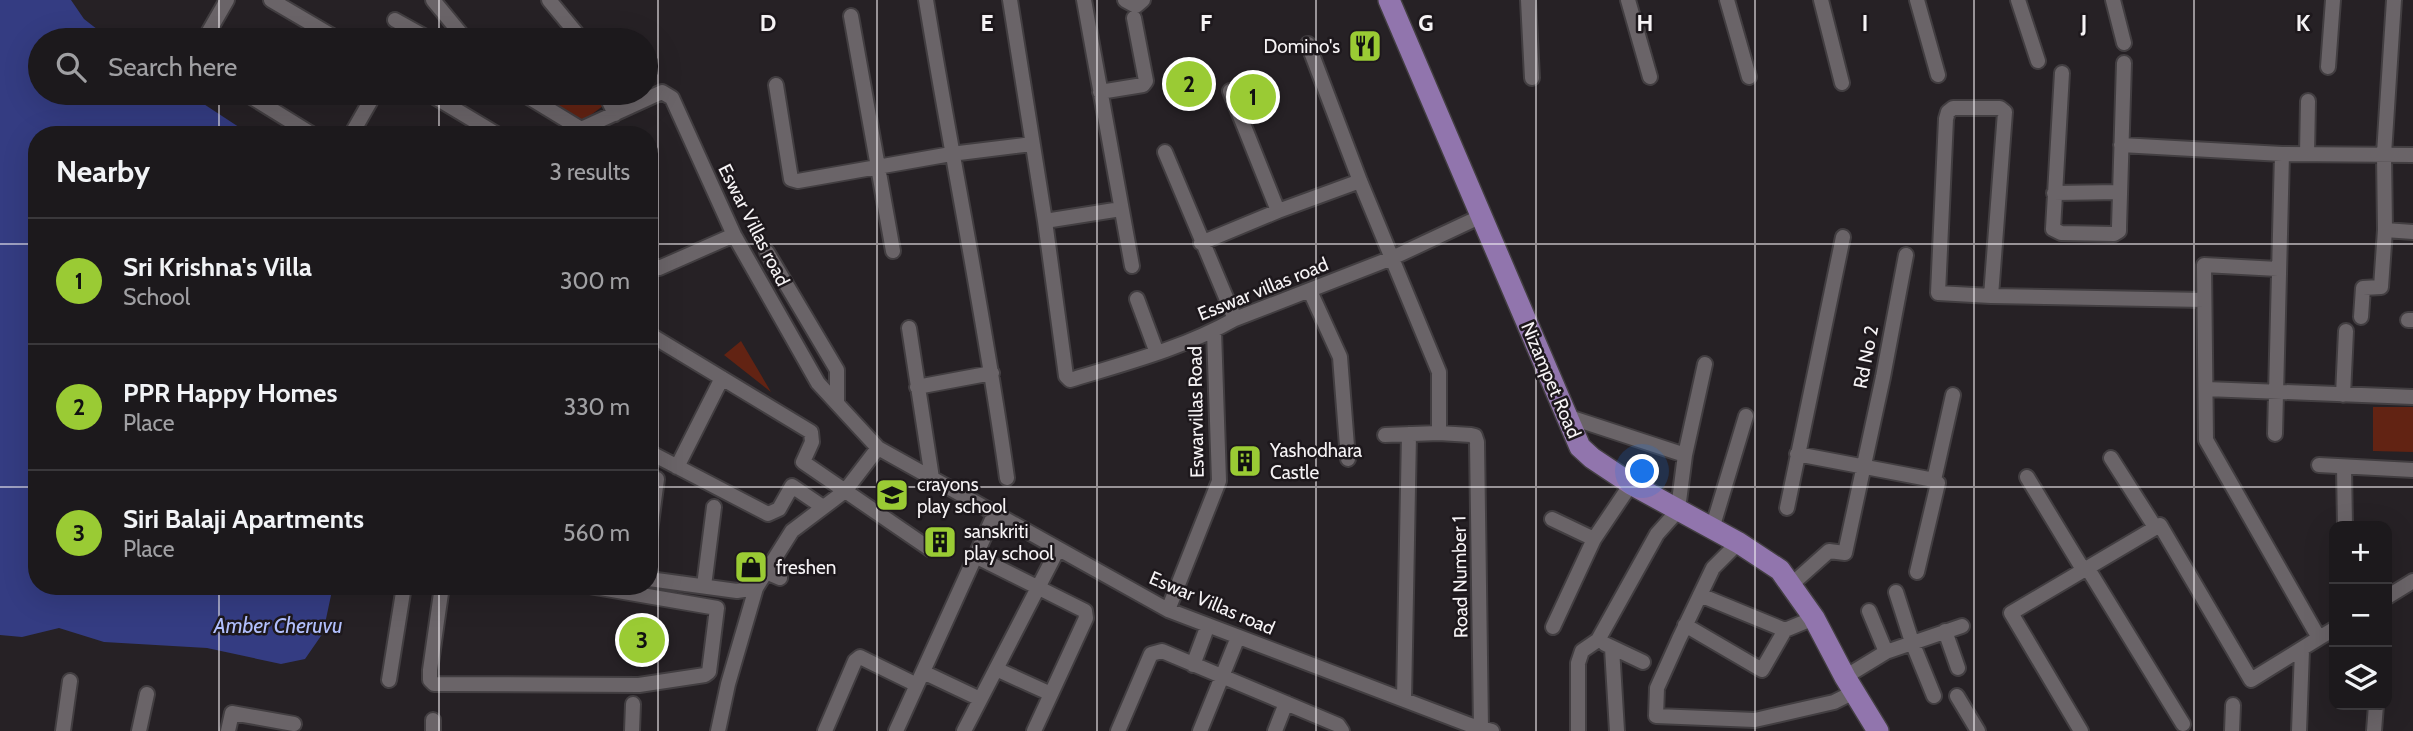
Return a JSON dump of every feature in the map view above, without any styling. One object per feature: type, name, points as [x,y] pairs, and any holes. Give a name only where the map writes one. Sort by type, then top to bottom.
[{"type":"main road","name":"Nizampet Road","points":[[1378,0],[1471,221],[1577,449],[1598,473],[1627,490],[1712,528],[1780,570],[1791,584],[1848,688],[1878,731]]},
{"type":"main road","name":"Nizampet Road","points":[[1389,0],[1566,416],[1577,449],[1767,570],[1810,620]]},
{"type":"main road","name":"Nizampet Road","points":[[1848,688],[1866,731]]},
{"type":"street","points":[[211,28],[227,0]]},
{"type":"street","points":[[272,0],[319,28]]},
{"type":"street","points":[[433,0],[456,28]]},
{"type":"street","points":[[549,0],[572,28]]},
{"type":"street","points":[[926,0],[951,154],[992,373],[1006,478]]},
{"type":"street","points":[[1010,0],[1045,220],[1121,209]]},
{"type":"street","points":[[1084,0],[1132,266]]},
{"type":"street","points":[[1125,0],[1136,6],[1143,0]]},
{"type":"street","points":[[1528,0],[1532,78]]},
{"type":"street","points":[[1628,0],[1650,77]]},
{"type":"street","points":[[1727,0],[1749,77]]},
{"type":"street","points":[[1821,0],[1842,83]]},
{"type":"street","points":[[1917,0],[1938,75]]},
{"type":"street","points":[[2018,0],[2038,61]]},
{"type":"street","points":[[2113,0],[2124,43]]},
{"type":"street","points":[[2328,67],[2333,0]]},
{"type":"street","points":[[2361,317],[2363,288],[2381,287],[2385,230],[2384,154],[2394,6]]},
{"type":"street","points":[[851,16],[876,168],[893,251]]},
{"type":"street","points":[[1100,92],[1143,85],[1146,81],[1134,19]]},
{"type":"street","points":[[395,20],[409,28]]},
{"type":"street","points":[[1308,44],[1360,181],[1439,372],[1439,433],[1385,435]]},
{"type":"street","points":[[2062,73],[2052,223],[2055,231],[2114,234],[2119,231],[2124,63]]},
{"type":"street","points":[[776,85],[791,179],[798,181],[951,154],[1032,144]]},
{"type":"street","points":[[1230,91],[1278,211]]},
{"type":"street","name":"Eswar Villas road","points":[[658,94],[662,92],[672,98],[734,236],[818,383],[878,448],[1168,610],[1404,700],[1484,725]]},
{"type":"street","points":[[2307,154],[2308,101]]},
{"type":"street","points":[[264,105],[298,126]]},
{"type":"street","points":[[356,126],[367,105]]},
{"type":"street","points":[[448,105],[483,126]]},
{"type":"street","name":"Eswar Villas road","points":[[541,105],[574,126]]},
{"type":"street","points":[[611,105],[615,114]]},
{"type":"street","name":"Eswar Villas road","points":[[594,126],[634,105]]},
{"type":"street","points":[[1991,296],[2004,112],[2000,107],[1953,108],[1946,119],[1938,293],[1991,296],[2204,300]]},
{"type":"street","points":[[2121,145],[2282,154],[2413,155]]},
{"type":"street","points":[[1165,152],[1235,319]]},
{"type":"street","points":[[2275,434],[2282,154]]},
{"type":"street","points":[[1201,243],[1360,181]]},
{"type":"street","points":[[2054,193],[2120,192]]},
{"type":"street","name":"Esswar villas road","points":[[1045,220],[1066,376],[1070,380],[1157,353],[1214,331],[1235,319],[1392,258],[1471,221]]},
{"type":"street","points":[[2385,230],[2413,232]]},
{"type":"street","points":[[658,264],[734,236]]},
{"type":"street","points":[[1787,508],[1843,237]]},
{"type":"street","points":[[767,252],[837,370],[837,403]]},
{"type":"street","name":"Rd No 2","points":[[1791,584],[1829,551],[1845,553],[1906,256]]},
{"type":"street","points":[[2278,269],[2204,265],[2207,440],[2319,638]]},
{"type":"street","points":[[1310,290],[1340,357],[1348,459]]},
{"type":"street","points":[[1137,299],[1157,353]]},
{"type":"street","points":[[909,328],[932,478]]},
{"type":"street","name":"Eswarvillas Road","points":[[1168,610],[1219,481],[1214,331]]},
{"type":"street","points":[[2343,395],[2346,331]]},
{"type":"street","points":[[658,339],[811,432],[812,442],[779,509],[768,514],[658,457]]},
{"type":"street","points":[[1578,731],[1578,663],[1582,652],[1598,640],[1657,534],[1676,512],[1685,455],[1705,364]]},
{"type":"street","points":[[917,387],[992,373]]},
{"type":"street","points":[[677,467],[722,378]]},
{"type":"street","points":[[2206,389],[2413,397]]},
{"type":"street","points":[[1934,480],[1953,395]]},
{"type":"street","points":[[1566,416],[1685,455]]},
{"type":"street","points":[[1712,528],[1746,416]]},
{"type":"street","name":"Road Number 1","points":[[1439,433],[1475,436],[1477,442],[1484,725]]},
{"type":"street","points":[[1404,700],[1409,435]]},
{"type":"street","points":[[658,580],[737,591],[756,588],[773,575],[792,531],[845,491],[878,448]]},
{"type":"street","points":[[1797,454],[1934,480],[1938,483],[1917,572]]},
{"type":"street","points":[[2111,458],[2155,527]]},
{"type":"street","points":[[803,462],[930,549]]},
{"type":"street","points":[[2319,465],[2413,470]]},
{"type":"street","points":[[2344,467],[2345,521]]},
{"type":"street","points":[[2027,477],[2183,724]]},
{"type":"street","points":[[792,486],[823,507]]},
{"type":"street","points":[[1553,626],[1594,538],[1627,490]]},
{"type":"street","points":[[704,586],[714,507]]},
{"type":"street","points":[[896,731],[995,513]]},
{"type":"street","points":[[1552,519],[1594,538]]},
{"type":"street","points":[[2081,731],[2011,613],[2160,525],[2251,680],[2329,632]]},
{"type":"street","points":[[964,731],[1058,548]]},
{"type":"street","points":[[1732,549],[1713,568],[1685,625],[1657,688],[1656,716],[1755,720],[1803,710],[1848,688],[1886,652],[1962,626]]},
{"type":"street","points":[[975,556],[1085,611],[1086,618],[1034,731]]},
{"type":"street","points":[[2392,594],[2413,581]]},
{"type":"street","points":[[719,731],[739,643],[756,588]]},
{"type":"street","points":[[1896,592],[1912,642],[1934,696]]},
{"type":"street","points":[[389,680],[403,595]]},
{"type":"street","points":[[441,595],[430,670],[430,680],[434,684],[639,685],[705,675],[709,672],[717,608],[644,595]]},
{"type":"street","points":[[1700,595],[1784,629],[1810,620]]},
{"type":"street","points":[[1869,611],[1886,652]]},
{"type":"street","points":[[1193,665],[1208,625]]},
{"type":"street","points":[[1685,625],[1762,670],[1784,629]]},
{"type":"street","points":[[1945,631],[1958,668]]},
{"type":"street","points":[[1200,731],[1238,637]]},
{"type":"street","points":[[714,640],[739,643]]},
{"type":"street","points":[[1598,640],[1643,662]]},
{"type":"street","points":[[1612,648],[1617,731]]},
{"type":"street","points":[[2299,731],[2302,650]]},
{"type":"street","points":[[1118,731],[1151,654],[1162,651],[1338,725],[1342,731]]},
{"type":"street","points":[[825,731],[855,661],[860,657],[980,699]]},
{"type":"street","points":[[996,668],[1051,694]]},
{"type":"street","points":[[63,731],[70,681]]},
{"type":"street","points":[[139,731],[147,694]]},
{"type":"street","points":[[1957,696],[1978,731]]},
{"type":"street","points":[[1275,731],[1286,703]]},
{"type":"street","points":[[632,731],[633,705]]},
{"type":"street","points":[[2232,731],[2233,705]]},
{"type":"street","points":[[2374,731],[2376,710]]},
{"type":"street","points":[[228,731],[232,713],[294,724]]},
{"type":"shaded area","points":[[552,105],[602,105],[580,123]]},
{"type":"shaded area","points":[[741,341],[771,392],[724,355]]},
{"type":"shaded area","points":[[2373,407],[2413,407],[2413,452],[2373,451]]},
{"type":"water","name":"Amber Cheruvu","points":[[0,0],[71,0],[84,19],[96,28],[28,28],[28,105],[205,105],[237,126],[28,126],[28,595],[331,595],[323,633],[305,659],[281,664],[207,648],[104,642],[59,628],[22,637],[0,635]]},
{"type":"place","name":"Domino's","points":[[1365,46]]},
{"type":"place","name":"PPR Happy Homes","points":[[1189,84]]},
{"type":"place","name":"Sri Krishna's Villa","points":[[1253,97]]},
{"type":"place","name":"Yashodhara Castle","points":[[1245,461]]},
{"type":"place","name":"crayons play school","points":[[892,495]]},
{"type":"place","name":"sanskriti play school","points":[[940,542]]},
{"type":"place","name":"freshen","points":[[751,567]]},
{"type":"place","name":"Siri Balaji Apartments","points":[[642,640]]}]
